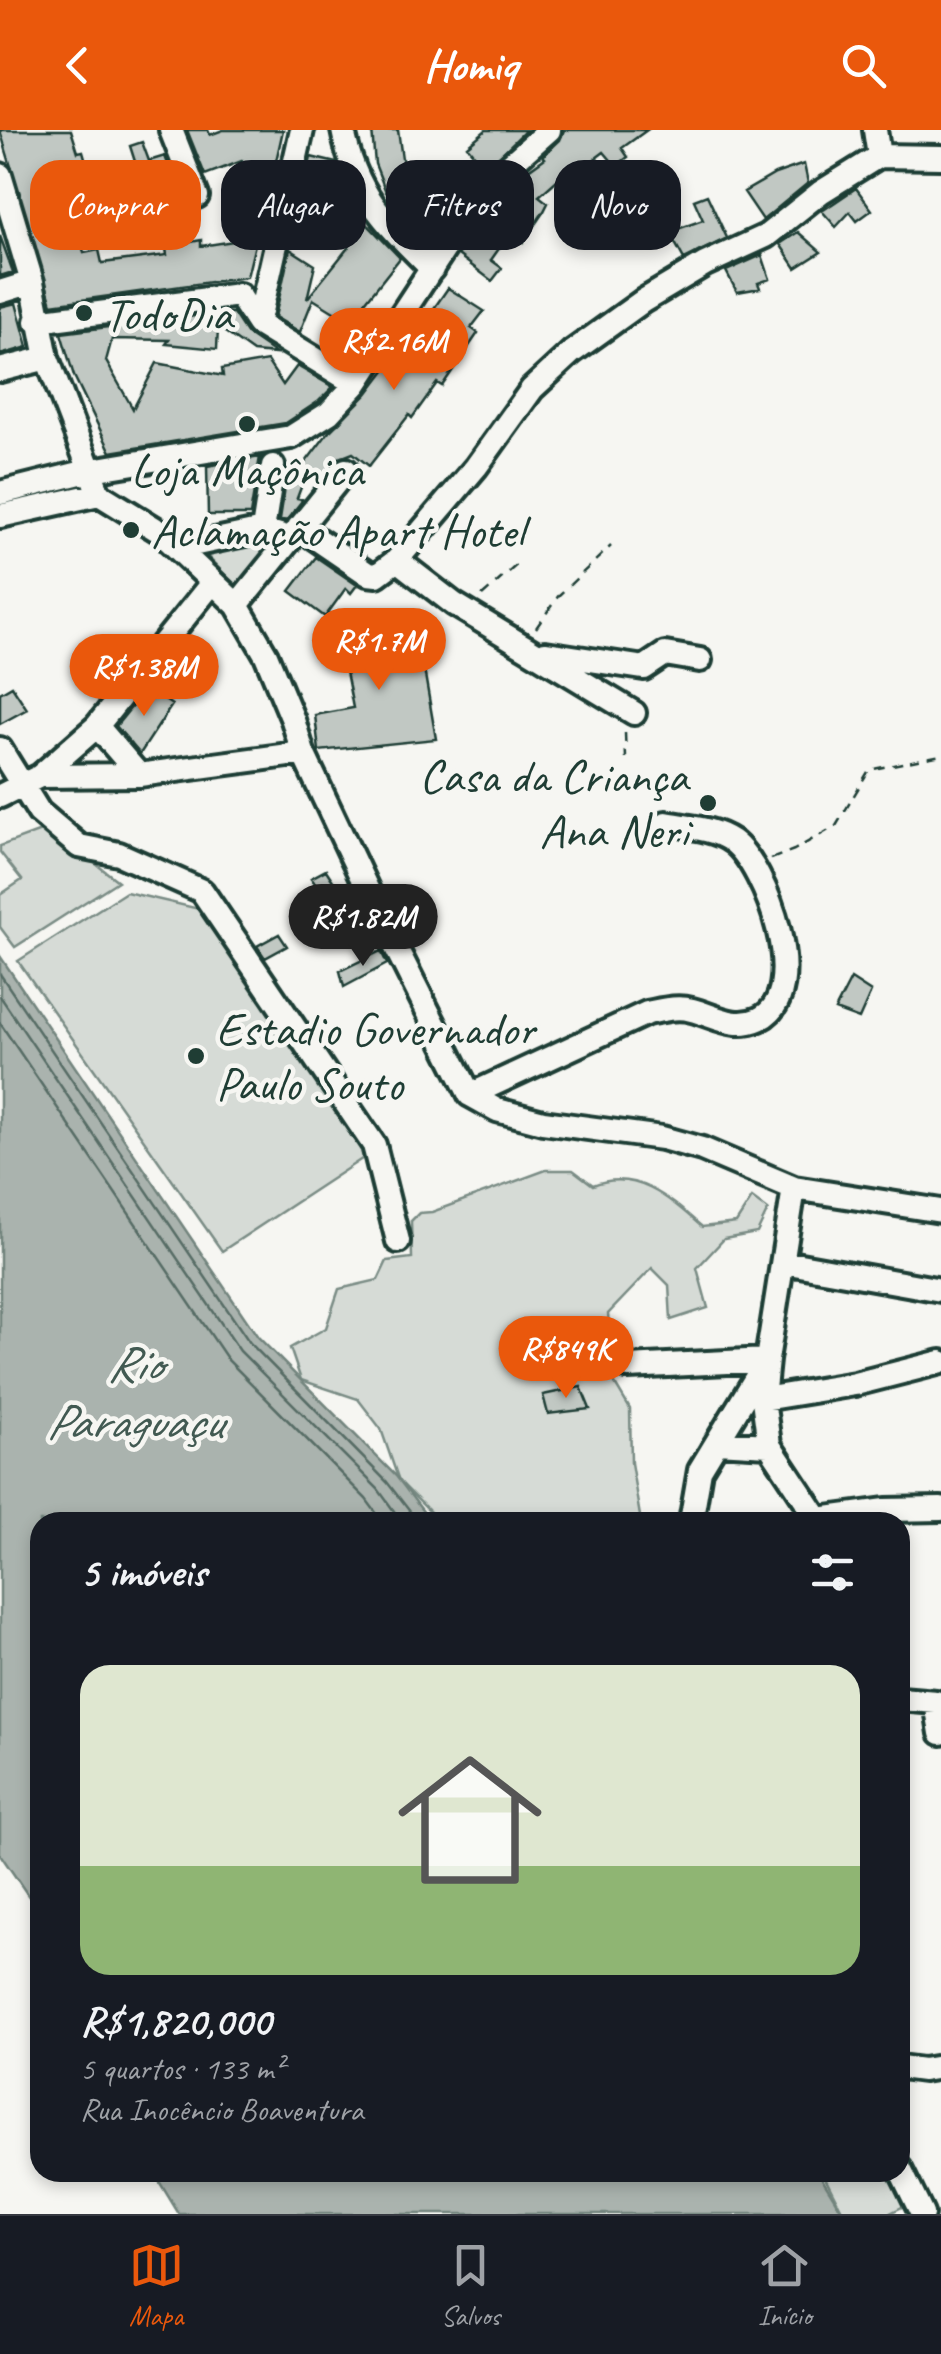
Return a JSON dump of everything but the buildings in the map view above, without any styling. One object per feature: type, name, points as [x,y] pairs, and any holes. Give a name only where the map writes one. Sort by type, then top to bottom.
[{"type":"street","points":[[171,130],[182,160]]},
{"type":"street","points":[[258,324],[302,130]]},
{"type":"street","points":[[343,130],[361,190],[383,220],[432,269]]},
{"type":"street","points":[[0,493],[92,470],[291,437],[329,412],[356,384],[464,220],[505,169],[550,130]]},
{"type":"street","points":[[875,130],[879,156]]},
{"type":"street","points":[[178,548],[263,530],[294,532],[368,574],[377,575],[397,560],[476,466],[532,389],[572,352],[705,264],[766,236],[821,192],[879,156],[941,157]]},
{"type":"street","points":[[0,174],[32,282],[47,358],[99,494],[159,531],[238,605],[266,655],[304,753],[377,910],[470,1094],[497,1110],[543,1122],[676,1141],[794,1188],[941,1211]]},
{"type":"street","points":[[0,292],[32,282]]},
{"type":"street","points":[[37,322],[265,290]]},
{"type":"street","points":[[239,295],[258,324],[356,384]]},
{"type":"street","points":[[0,370],[47,358]]},
{"type":"street","points":[[263,530],[273,466]]},
{"type":"street","points":[[238,605],[346,470]]},
{"type":"street","points":[[0,516],[99,494]]},
{"type":"street","points":[[397,560],[468,612],[634,713]]},
{"type":"street","points":[[0,796],[31,780],[97,726],[212,583]]},
{"type":"street","points":[[527,648],[644,668],[665,654],[700,660]]},
{"type":"street","points":[[97,726],[139,775]]},
{"type":"street","points":[[0,749],[31,780],[39,812],[80,846],[119,854],[202,891],[374,1145],[398,1240]]},
{"type":"street","points":[[31,780],[139,775],[304,753]]},
{"type":"street","points":[[470,1094],[647,1013],[673,1007],[722,1022],[741,1023],[761,1018],[774,1005],[782,987],[785,960],[778,922],[751,866],[734,843],[712,831],[666,823]]},
{"type":"street","points":[[794,1188],[763,1400],[768,1445],[813,1512]]},
{"type":"street","points":[[783,1262],[941,1290]]},
{"type":"street","points":[[628,1367],[767,1360]]},
{"type":"street","points":[[693,1512],[700,1470],[767,1360]]},
{"type":"street","points":[[763,1400],[855,1384],[941,1362]]},
{"type":"street","points":[[717,1442],[768,1445]]},
{"type":"street","points":[[874,1512],[941,1509]]},
{"type":"street","points":[[910,1700],[936,1702],[941,1733]]},
{"type":"street","points":[[910,2068],[941,2067]]},
{"type":"street","points":[[906,2182],[922,2214]]},
{"type":"path","points":[[527,648],[560,595],[611,546]]},
{"type":"path","points":[[468,612],[521,561]]},
{"type":"path","points":[[626,758],[624,733],[634,713]]},
{"type":"path","points":[[751,866],[794,850],[836,826],[869,770],[941,755]]},
{"type":"shaded area","points":[[279,537],[237,587],[192,540]]},
{"type":"shaded area","points":[[49,828],[118,881],[15,947],[0,927],[0,895],[22,880],[0,852],[0,846]]},
{"type":"shaded area","name":"Estadio Governador Paulo Souto","points":[[126,892],[208,911],[374,1151],[222,1251],[18,961]]},
{"type":"shaded area","points":[[546,1170],[573,1170],[593,1185],[609,1181],[639,1184],[665,1197],[702,1227],[736,1223],[752,1198],[768,1210],[757,1233],[724,1239],[697,1268],[708,1308],[671,1320],[669,1285],[652,1268],[608,1314],[615,1384],[630,1409],[631,1463],[639,1512],[430,1512],[399,1481],[381,1429],[358,1399],[301,1380],[290,1348],[326,1328],[339,1289],[378,1280],[387,1261],[412,1258],[411,1221],[419,1213],[432,1212]]},
{"type":"shaded area","points":[[828,2182],[897,2182],[908,2204],[888,2214],[844,2214]]},
{"type":"water","name":"Rio Paraguaçu","points":[[0,956],[258,1337],[396,1476],[423,1512],[30,1512],[30,1898],[0,1854]]},
{"type":"water","points":[[159,2182],[824,2182],[844,2214],[179,2214]]},
{"type":"place","name":"TodoDia","points":[[84,313]]},
{"type":"place","name":"Loja Maçônica","points":[[247,424]]},
{"type":"place","name":"Aclamação Apart Hotel","points":[[131,530]]},
{"type":"place","name":"Casa da Criança Ana Neri","points":[[708,803]]},
{"type":"place","name":"Estadio Governador Paulo Souto","points":[[196,1056]]}]
